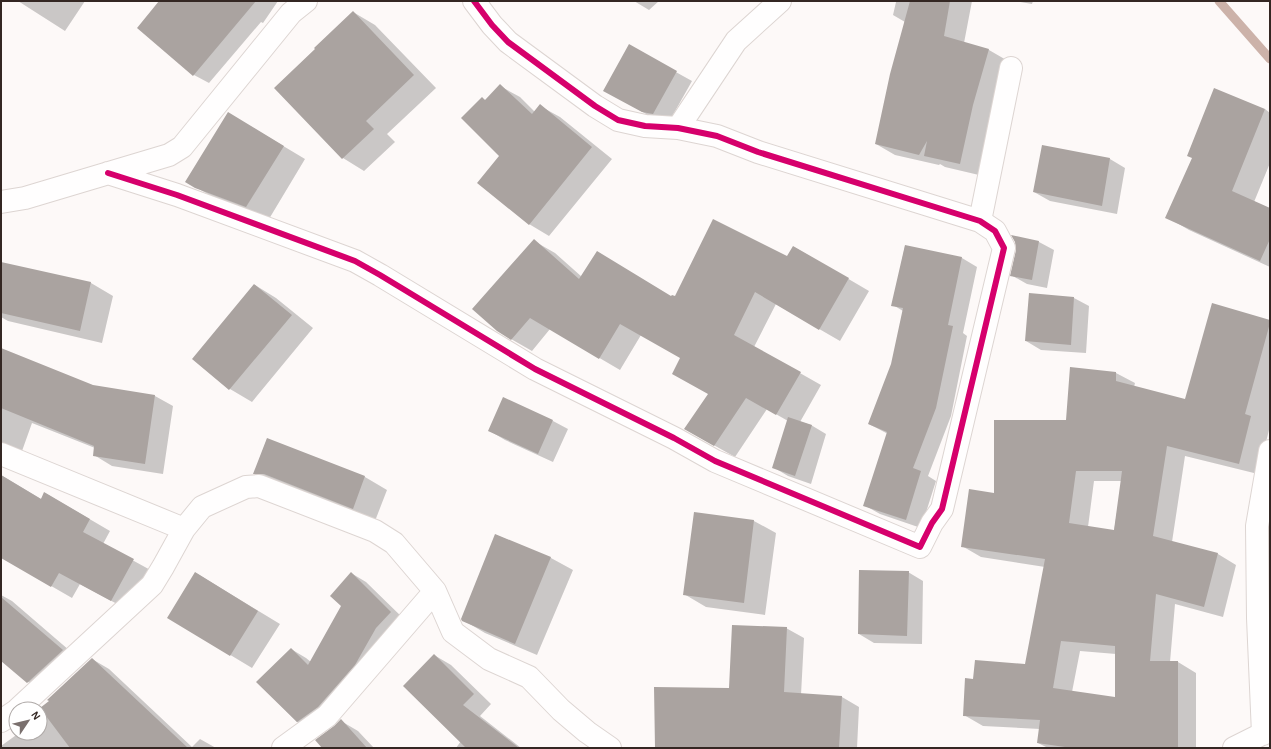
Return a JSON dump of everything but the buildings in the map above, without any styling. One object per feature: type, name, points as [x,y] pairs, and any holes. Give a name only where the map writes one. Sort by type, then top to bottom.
[{"type":"street","points":[[1,202],[25,198],[168,155],[182,147],[291,13],[306,1]]},
{"type":"street","points":[[108,173],[177,194],[355,261],[380,274],[535,369],[715,460],[920,547],[932,523],[942,509],[1004,248],[995,231],[980,221],[758,152],[717,136],[678,128],[645,126],[618,120],[595,106],[508,42],[492,25],[474,1]]},
{"type":"street","points":[[678,128],[736,41],[780,1]]},
{"type":"street","points":[[980,221],[1011,68]]},
{"type":"street","points":[[1234,748],[1266,732],[1258,618],[1257,526],[1270,451]]},
{"type":"street","points":[[1,454],[184,529]]},
{"type":"street","points":[[27,701],[152,585],[184,529],[202,507],[246,486],[259,486],[375,531],[394,543],[435,591],[453,632],[489,659],[529,677],[561,710],[587,732],[610,748]]},
{"type":"street","points":[[283,748],[327,716],[435,591]]},
{"type":"waterway","points":[[1219,1],[1270,59]]},
{"type":"cycle path","points":[[108,173],[177,195],[355,261],[535,369],[674,438],[715,461],[920,547],[932,523],[942,509],[1004,248],[995,231],[980,221],[758,152],[717,136],[678,128],[645,126],[618,120],[595,106],[508,42],[492,25],[474,1]]}]
